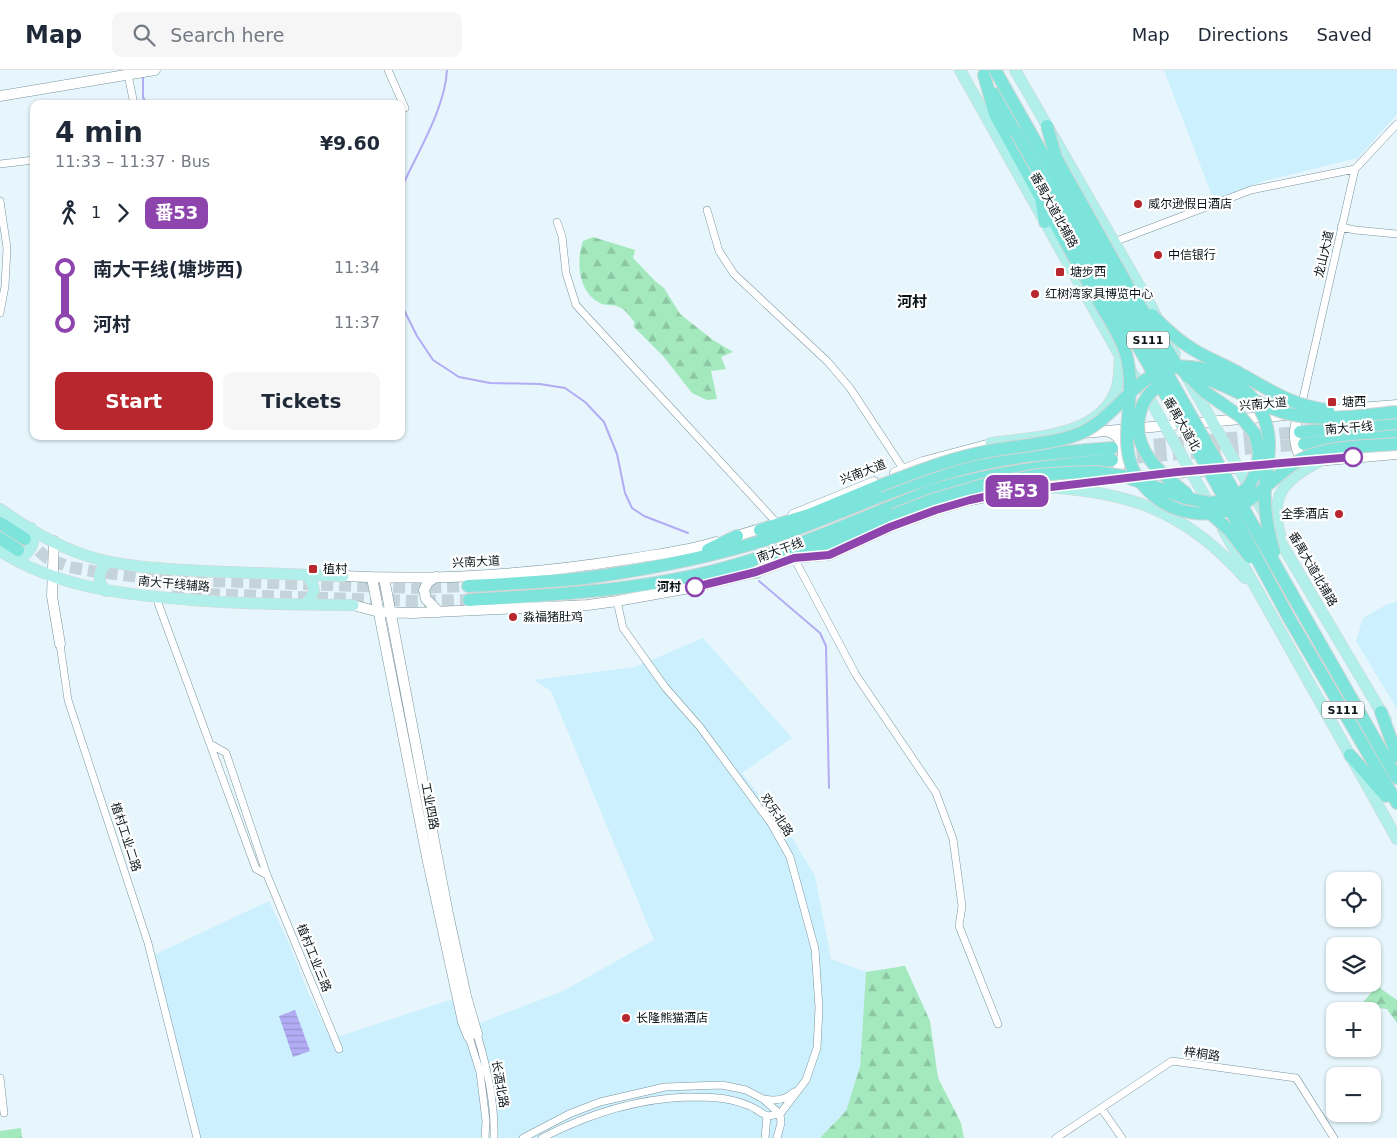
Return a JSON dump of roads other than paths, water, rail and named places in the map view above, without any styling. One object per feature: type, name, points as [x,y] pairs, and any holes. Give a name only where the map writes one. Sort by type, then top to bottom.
[{"type":"highway","points":[[987,72],[995,114],[1118,334],[1126,354],[1130,381],[1126,434],[1127,450],[1138,479],[1146,489],[1166,504],[1178,510],[1196,514],[1226,511],[1244,503],[1287,469],[1300,460],[1312,455],[1340,449],[1397,444]]},
{"type":"highway","name":"番禺大道北","points":[[987,72],[1016,132],[1216,483],[1289,618],[1397,803]]},
{"type":"highway","name":"番禺大道北","points":[[987,72],[1062,191],[1397,778]]},
{"type":"highway","points":[[794,558],[932,500],[983,485],[1039,475],[1096,472],[1123,476],[1186,498],[1210,503],[1228,500],[1249,486],[1259,460],[1259,446],[1255,434],[1241,417],[1200,388],[1175,362],[1130,290],[1056,158],[1047,126]]},
{"type":"highway","points":[[1041,198],[1045,222]]},
{"type":"highway","points":[[1130,290],[1167,330],[1185,344],[1284,399],[1316,409],[1396,413]]},
{"type":"highway","points":[[760,530],[809,515],[880,486],[955,459],[982,452],[1072,436],[1094,426],[1135,386],[1148,377],[1171,368],[1193,367],[1207,369],[1224,376],[1240,386],[1254,399],[1264,419],[1270,447],[1265,489],[1266,519],[1281,574]]},
{"type":"highway","points":[[1271,583],[1229,530],[1204,507],[1168,479],[1144,452],[1138,431],[1139,418],[1147,397],[1163,382],[1172,378],[1191,376],[1214,382],[1268,407],[1289,414],[1328,417],[1396,413]]},
{"type":"highway","name":"南大干线","points":[[1396,413],[1302,438],[1397,436]]},
{"type":"highway","name":"南大干线","points":[[468,586],[584,578],[641,570],[684,561],[783,535],[886,494],[969,466],[1036,455],[1112,454],[954,483],[790,547],[755,559],[686,577],[586,592],[469,600]]},
{"type":"highway","points":[[0,523],[22,544]]},
{"type":"highway","points":[[684,561],[738,536]]},
{"type":"highway","points":[[0,538],[22,544]]},
{"type":"highway","points":[[686,577],[756,572]]},
{"type":"highway","points":[[1382,712],[1397,756]]},
{"type":"highway","points":[[1350,755],[1397,808]]},
{"type":"main road","points":[[0,96],[155,70]]},
{"type":"main road","name":"番禺大道北辅路","points":[[960,70],[1120,356],[1145,391],[1261,596]]},
{"type":"main road","points":[[1015,70],[1151,306],[1185,346],[1201,359],[1238,380],[1301,408],[1396,413]]},
{"type":"main road","name":"番禺大道北铺路","points":[[1151,306],[1190,382],[1284,548],[1382,712]]},
{"type":"main road","points":[[991,443],[1063,432],[1091,420],[1108,406],[1116,391],[1119,379],[1120,356]]},
{"type":"main road","points":[[1301,408],[1294,435],[1296,449],[1302,462]]},
{"type":"main road","name":"兴南大道","points":[[343,576],[384,578],[534,572],[700,547],[760,530],[923,462],[991,443],[1104,430],[1212,421],[1301,408]]},
{"type":"main road","points":[[1104,430],[1116,435],[1123,448],[1120,469],[1109,479]]},
{"type":"main road","points":[[353,605],[379,612],[439,612],[578,605],[617,601],[695,587],[756,572],[794,558],[829,555],[890,527],[970,500],[1041,487],[1109,479],[1397,454]]},
{"type":"main road","points":[[1284,548],[1276,513],[1282,489],[1295,476],[1322,460]]},
{"type":"main road","points":[[1041,487],[1073,488],[1111,494],[1145,505],[1170,516],[1220,552],[1261,596],[1397,839]]},
{"type":"main road","name":"南大干线辅路","points":[[0,509],[36,571],[53,577],[106,591],[151,597],[210,601],[353,605]]},
{"type":"main road","name":"南大干线辅路","points":[[0,551],[22,544],[54,541],[78,553],[110,562],[170,569],[343,576]]},
{"type":"main road","name":"植村工业二路","points":[[54,541],[52,601],[60,644]]},
{"type":"main road","points":[[106,591],[99,581],[103,567],[110,562]]},
{"type":"main road","points":[[305,604],[312,597],[314,591],[312,583],[306,575]]},
{"type":"main road","points":[[436,576],[428,582],[424,590],[426,599],[439,612]]},
{"type":"main road","name":"工业四路","points":[[372,578],[459,1005],[463,1022],[473,1036]]},
{"type":"main road","name":"工业四路","points":[[384,578],[473,1036]]},
{"type":"main road","points":[[1382,712],[1397,738]]},
{"type":"street","points":[[388,70],[401,100]]},
{"type":"street","points":[[133,74],[134,100]]},
{"type":"street","name":"龙山大道","points":[[1301,408],[1355,169],[1397,124]]},
{"type":"street","points":[[0,164],[30,160]]},
{"type":"street","points":[[1114,242],[1251,190],[1355,169]]},
{"type":"street","points":[[0,201],[7,248],[5,286],[0,313]]},
{"type":"street","points":[[707,210],[719,251],[734,274],[828,362],[850,388],[904,470]]},
{"type":"street","points":[[557,222],[562,236],[566,274],[576,305],[776,522]]},
{"type":"street","points":[[1341,227],[1397,234]]},
{"type":"street","points":[[794,558],[856,675],[936,793],[952,839],[962,906],[959,926],[998,1024]]},
{"type":"street","name":"欢乐北路","points":[[617,601],[623,628],[771,823],[790,857],[816,949],[819,1008],[817,1048],[806,1080]]},
{"type":"street","name":"植村工业三路","points":[[158,604],[212,745],[226,753],[267,875],[339,1049]]},
{"type":"street","name":"植村工业二路","points":[[60,644],[68,700],[148,943],[197,1138]]},
{"type":"street","points":[[398,708],[409,706]]},
{"type":"street","name":"长酒北路","points":[[473,1036],[486,1121],[485,1138]]},
{"type":"street","name":"长酒北路","points":[[473,1036],[490,1083],[494,1116],[494,1138]]},
{"type":"street","name":"梓桐路","points":[[1056,1138],[1172,1061],[1296,1078],[1334,1138]]},
{"type":"street","points":[[0,1078],[4,1113]]},
{"type":"street","points":[[763,1099],[771,1100],[790,1096],[806,1080]]},
{"type":"street","points":[[777,1138],[780,1114],[806,1080]]},
{"type":"street","points":[[523,1138],[569,1114],[600,1102],[665,1087],[722,1085],[746,1090],[763,1099],[780,1114]]},
{"type":"street","points":[[542,1138],[571,1123],[602,1111],[652,1099],[714,1096],[747,1105],[767,1116],[780,1114]]},
{"type":"street","points":[[1101,1108],[1122,1138]]},
{"type":"street","points":[[765,1138],[767,1116]]},
{"type":"waterway","points":[[405,181],[436,115],[445,85],[447,70]]},
{"type":"waterway","points":[[143,77],[144,100]]},
{"type":"waterway","points":[[405,312],[417,336],[433,360],[459,377],[490,383],[540,384],[565,388],[585,402],[604,422],[617,454],[625,493],[632,508],[644,516],[688,533]]},
{"type":"waterway","points":[[759,581],[820,633],[826,646],[829,788]]},
{"type":"tunnel","points":[[1118,448],[1300,432]]},
{"type":"tunnel","points":[[1119,459],[1304,444]]},
{"type":"tunnel","points":[[25,539],[47,558],[69,567],[155,579],[417,588],[468,586]]},
{"type":"tunnel","points":[[172,593],[417,601],[469,600]]},
{"type":"place","name":"威尔逊假日酒店","points":[[1138,204]]},
{"type":"place","name":"中信银行","points":[[1158,255]]},
{"type":"place","name":"塘步西","points":[[1060,272]]},
{"type":"place","name":"红树湾家具博览中心","points":[[1035,294]]},
{"type":"place","name":"塘西","points":[[1332,402]]},
{"type":"place","name":"全季酒店","points":[[1339,514]]},
{"type":"place","name":"植村","points":[[313,569]]},
{"type":"place","name":"河村","points":[[695,587]]},
{"type":"place","name":"淼福猪肚鸡","points":[[513,617]]},
{"type":"place","name":"长隆熊猫酒店","points":[[626,1018]]},
{"type":"district","name":"河村","points":[[912,302]]}]
